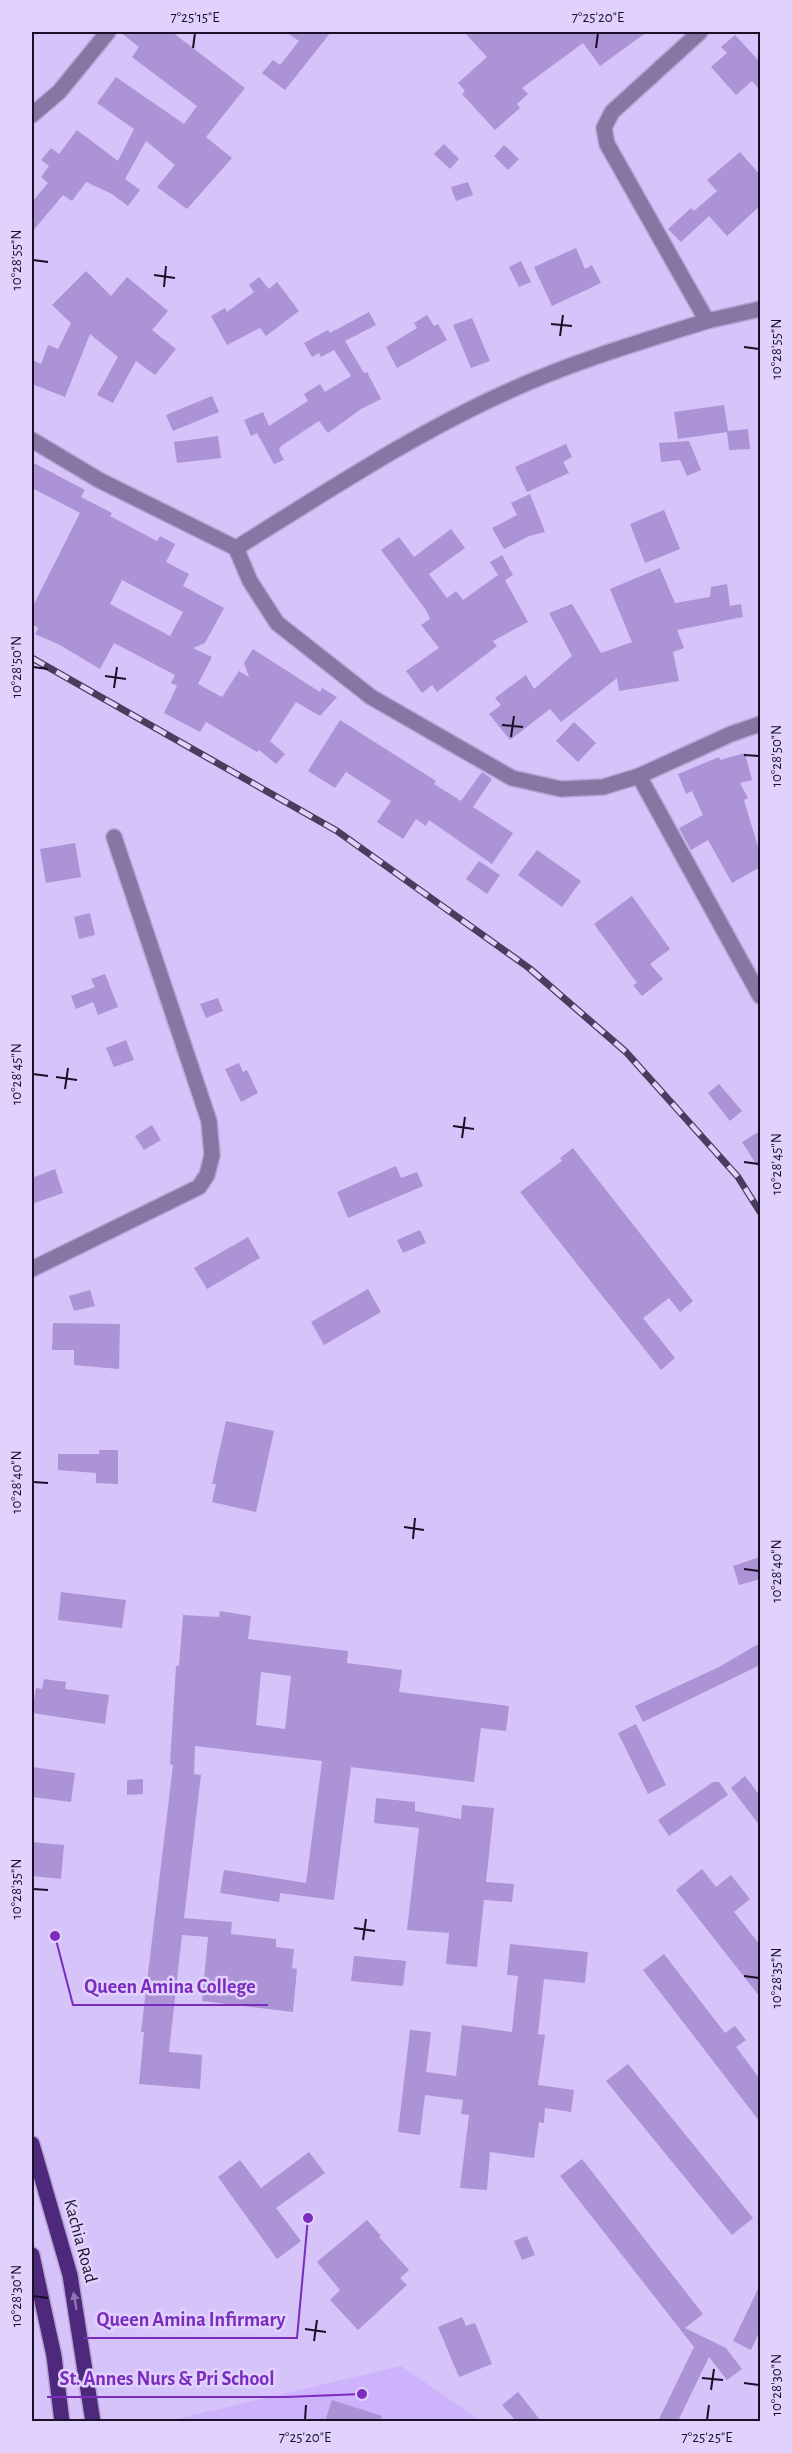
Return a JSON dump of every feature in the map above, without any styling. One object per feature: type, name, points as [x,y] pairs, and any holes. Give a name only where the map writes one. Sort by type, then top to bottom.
[{"type":"main road","name":"Kachia Road","points":[[32,2144],[70,2275],[93,2421]]},
{"type":"main road","points":[[32,2255],[54,2356],[62,2421]]},
{"type":"street","points":[[32,115],[59,92],[108,32]]},
{"type":"street","points":[[700,32],[612,112],[604,128],[607,144],[707,321]]},
{"type":"street","points":[[236,548],[404,445],[509,390],[626,346],[707,321],[760,309]]},
{"type":"street","points":[[32,440],[99,480],[236,548],[250,581],[277,623],[371,697],[512,778],[561,789],[603,787],[639,776],[731,734],[760,724]]},
{"type":"street","points":[[639,776],[760,996]]},
{"type":"street","points":[[32,1269],[199,1187],[207,1175],[212,1155],[209,1121],[197,1079],[114,837]]},
{"type":"shaded area","points":[[401,2366],[481,2421],[164,2422]]},
{"type":"building","points":[[120,32],[172,32],[245,88],[206,137],[232,158],[187,209],[157,187],[175,165],[146,141],[125,179],[140,190],[128,206],[112,194],[86,182],[72,201],[63,195],[32,232],[32,202],[48,183],[41,177],[49,166],[41,160],[51,148],[59,154],[77,130],[118,161],[134,129],[97,103],[116,77],[184,124],[197,106],[132,57],[139,47]]},
{"type":"building","points":[[286,32],[331,32],[285,90],[262,73],[273,60],[280,65],[299,41]]},
{"type":"building","points":[[464,32],[647,32],[600,66],[583,43],[522,88],[528,94],[517,104],[520,108],[495,130],[462,94],[465,91],[458,83],[487,57]]},
{"type":"building","points":[[735,35],[760,62],[760,90],[752,81],[736,95],[711,67],[727,53],[721,47]]},
{"type":"building","points":[[444,144],[459,159],[450,169],[434,154]]},
{"type":"building","points":[[504,145],[519,159],[508,170],[494,156]]},
{"type":"building","points":[[740,152],[760,175],[760,206],[727,236],[709,216],[681,242],[668,229],[691,208],[694,211],[717,191],[707,180]]},
{"type":"building","points":[[468,182],[473,195],[456,201],[451,187]]},
{"type":"building","points":[[576,248],[585,269],[592,265],[601,283],[552,306],[534,267]]},
{"type":"building","points":[[521,261],[531,282],[519,287],[509,267]]},
{"type":"building","points":[[86,271],[111,296],[127,277],[168,311],[152,330],[176,349],[155,375],[136,361],[113,403],[97,395],[118,357],[90,334],[65,397],[32,384],[32,360],[41,364],[48,345],[58,349],[71,323],[52,305]]},
{"type":"building","points":[[259,277],[269,289],[277,282],[299,311],[266,336],[260,328],[227,345],[211,316],[225,308],[227,312],[254,292],[249,285]]},
{"type":"building","points":[[369,312],[376,325],[345,341],[364,373],[367,372],[381,399],[361,409],[328,433],[319,421],[281,446],[279,450],[284,460],[274,464],[257,433],[251,436],[244,420],[263,412],[269,426],[308,401],[304,394],[320,384],[325,392],[351,376],[334,350],[321,357],[319,353],[312,357],[304,343],[328,330],[330,333]]},
{"type":"building","points":[[427,315],[434,326],[438,324],[447,340],[397,368],[386,347],[417,328],[414,323]]},
{"type":"building","points":[[472,318],[490,361],[471,368],[453,325]]},
{"type":"building","points":[[212,396],[219,412],[173,431],[166,415]]},
{"type":"building","points":[[724,405],[728,431],[748,429],[750,449],[729,450],[727,432],[678,439],[674,412]]},
{"type":"building","points":[[218,436],[221,458],[177,463],[174,442]]},
{"type":"building","points":[[689,441],[701,470],[687,476],[680,460],[661,462],[659,443]]},
{"type":"building","points":[[566,444],[572,457],[563,462],[569,473],[527,492],[515,467]]},
{"type":"building","points":[[32,462],[85,490],[81,497],[112,513],[110,516],[157,541],[160,536],[175,544],[166,562],[189,574],[183,586],[224,608],[205,643],[193,648],[212,657],[198,684],[222,697],[239,671],[249,677],[244,663],[253,649],[320,692],[322,688],[337,697],[320,716],[296,702],[270,741],[285,754],[276,764],[259,750],[257,752],[206,722],[200,732],[164,713],[177,686],[171,683],[175,675],[114,643],[100,669],[60,645],[35,634],[38,628],[32,624],[32,608],[80,513],[32,488]],"holes":[[[122,580],[183,612],[170,636],[110,604]]]},
{"type":"building","points":[[530,494],[545,532],[529,536],[504,549],[492,528],[517,515],[511,503]]},
{"type":"building","points":[[664,510],[680,549],[645,563],[630,524]]},
{"type":"building","points":[[451,529],[465,548],[429,574],[447,598],[456,591],[463,600],[498,575],[490,562],[502,555],[513,575],[505,580],[528,622],[493,641],[497,646],[437,692],[432,685],[422,693],[406,671],[439,648],[421,625],[430,619],[426,610],[381,550],[399,537],[414,557]]},
{"type":"building","points":[[660,568],[675,603],[710,597],[711,587],[727,584],[730,606],[741,604],[743,617],[677,630],[684,648],[673,652],[679,681],[619,691],[617,678],[561,722],[550,709],[510,740],[489,714],[501,705],[495,698],[526,675],[534,689],[572,656],[549,613],[572,604],[601,653],[632,642],[610,589]]},
{"type":"building","points":[[340,720],[436,781],[434,784],[461,801],[482,772],[492,779],[473,807],[513,833],[492,864],[429,820],[426,826],[416,819],[403,839],[377,822],[391,801],[346,772],[335,788],[308,771]]},
{"type":"building","points":[[574,722],[596,743],[578,762],[556,741]]},
{"type":"building","points":[[745,753],[752,780],[740,783],[748,798],[744,800],[760,854],[760,867],[732,883],[708,840],[691,850],[679,828],[703,815],[692,791],[686,794],[678,774],[719,757],[720,760]]},
{"type":"building","points":[[75,843],[81,877],[46,883],[40,849]]},
{"type":"building","points":[[537,850],[581,881],[562,907],[518,875]]},
{"type":"building","points":[[479,861],[500,875],[487,894],[466,879]]},
{"type":"building","points":[[632,896],[670,949],[650,964],[663,979],[642,996],[633,985],[637,983],[594,924]]},
{"type":"building","points":[[90,913],[95,935],[79,939],[74,917]]},
{"type":"building","points":[[105,974],[118,1007],[98,1015],[93,1002],[76,1009],[71,996],[95,987],[91,979]]},
{"type":"building","points":[[218,998],[223,1011],[206,1018],[200,1004]]},
{"type":"building","points":[[126,1040],[134,1060],[114,1067],[106,1048]]},
{"type":"building","points":[[239,1063],[243,1072],[247,1070],[258,1093],[241,1102],[225,1069]]},
{"type":"building","points":[[719,1084],[742,1111],[730,1121],[708,1093]]},
{"type":"building","points":[[152,1125],[161,1140],[144,1150],[135,1136]]},
{"type":"building","points":[[760,1131],[760,1170],[742,1142]]},
{"type":"building","points":[[573,1148],[693,1301],[680,1312],[669,1298],[643,1318],[675,1358],[661,1370],[520,1192],[562,1161],[560,1158]]},
{"type":"building","points":[[396,1166],[401,1178],[417,1172],[423,1186],[348,1218],[337,1192]]},
{"type":"building","points":[[55,1169],[63,1193],[32,1204],[32,1178]]},
{"type":"building","points":[[420,1230],[426,1243],[403,1253],[397,1240]]},
{"type":"building","points":[[248,1237],[260,1258],[207,1289],[194,1268]]},
{"type":"building","points":[[368,1289],[381,1312],[324,1345],[311,1322]]},
{"type":"building","points":[[90,1290],[95,1306],[74,1311],[69,1296]]},
{"type":"building","points":[[53,1323],[120,1324],[119,1369],[74,1365],[74,1350],[52,1350]]},
{"type":"building","points":[[226,1421],[274,1431],[256,1512],[212,1502],[216,1484],[212,1484]]},
{"type":"building","points":[[99,1450],[118,1450],[118,1484],[96,1483],[96,1473],[58,1470],[58,1454],[99,1454]]},
{"type":"building","points":[[760,1557],[760,1579],[739,1585],[733,1566]]},
{"type":"building","points":[[61,1592],[126,1600],[122,1628],[58,1620]]},
{"type":"building","points":[[220,1611],[251,1616],[248,1639],[348,1651],[347,1663],[402,1670],[399,1692],[509,1706],[506,1731],[481,1728],[474,1782],[351,1767],[334,1900],[280,1893],[279,1902],[220,1893],[224,1870],[306,1883],[322,1761],[195,1746],[194,1774],[201,1775],[184,1918],[232,1922],[231,1934],[276,1939],[276,1947],[294,1949],[292,1968],[297,1969],[293,2012],[202,2001],[208,1937],[182,1935],[169,2052],[202,2055],[200,2089],[139,2084],[144,2032],[141,2032],[173,1765],[170,1764],[176,1666],[179,1666],[183,1615],[219,1617]],"holes":[[[261,1672],[291,1676],[285,1729],[256,1725]]]},
{"type":"building","points":[[760,1643],[760,1665],[643,1722],[635,1706],[719,1667]]},
{"type":"building","points":[[44,1679],[66,1682],[65,1689],[109,1695],[105,1724],[32,1713],[36,1688],[42,1689]]},
{"type":"building","points":[[636,1724],[666,1785],[648,1794],[618,1733]]},
{"type":"building","points":[[32,1767],[75,1773],[71,1802],[32,1797]]},
{"type":"building","points":[[745,1776],[760,1796],[760,1826],[731,1788]]},
{"type":"building","points":[[143,1779],[143,1794],[127,1795],[127,1780]]},
{"type":"building","points":[[713,1782],[719,1782],[728,1795],[669,1836],[658,1820]]},
{"type":"building","points":[[376,1798],[415,1802],[415,1811],[461,1819],[462,1805],[494,1808],[486,1882],[514,1884],[512,1902],[484,1900],[477,1967],[446,1964],[449,1933],[407,1930],[419,1828],[374,1823]]},
{"type":"building","points":[[32,1842],[64,1845],[61,1879],[32,1876]]},
{"type":"building","points":[[702,1869],[716,1887],[731,1875],[750,1899],[734,1912],[760,1945],[760,1997],[676,1890]]},
{"type":"building","points":[[510,1944],[588,1952],[585,1983],[544,1979],[538,2034],[545,2035],[538,2085],[574,2090],[571,2112],[545,2108],[544,2123],[539,2122],[534,2158],[490,2152],[487,2190],[460,2188],[469,2115],[461,2114],[463,2100],[425,2095],[420,2135],[398,2132],[410,2030],[431,2032],[426,2072],[456,2076],[462,2025],[512,2032],[518,1976],[507,1975]]},
{"type":"building","points":[[664,1954],[725,2033],[735,2026],[746,2040],[736,2047],[760,2079],[760,2122],[643,1970]]},
{"type":"building","points":[[354,1956],[406,1961],[403,1986],[351,1981]]},
{"type":"building","points":[[628,2064],[753,2218],[732,2235],[606,2081]]},
{"type":"building","points":[[309,2152],[325,2173],[276,2208],[301,2241],[277,2259],[218,2177],[240,2160],[261,2188]]},
{"type":"building","points":[[582,2159],[703,2314],[685,2328],[726,2348],[742,2369],[727,2380],[709,2357],[678,2421],[658,2421],[694,2347],[560,2176]]},
{"type":"building","points":[[367,2220],[409,2270],[400,2278],[407,2285],[358,2330],[330,2300],[340,2290],[317,2262]]},
{"type":"building","points":[[527,2236],[535,2255],[522,2260],[514,2241]]},
{"type":"building","points":[[760,2285],[760,2330],[751,2350],[733,2341]]},
{"type":"building","points":[[462,2317],[466,2326],[475,2323],[492,2364],[459,2377],[438,2327]]},
{"type":"building","points":[[518,2392],[541,2421],[516,2421],[502,2405]]},
{"type":"building","points":[[332,2400],[382,2416],[381,2421],[325,2421]]},
{"type":"railway","points":[[32,658],[337,831],[529,968],[626,1052],[738,1177],[760,1212]]},
{"type":"place","name":"Queen Amina College","points":[[55,1936]]},
{"type":"place","name":"Queen Amina Infirmary","points":[[308,2218]]},
{"type":"place","name":"St. Annes Nurs & Pri School","points":[[362,2394]]}]
